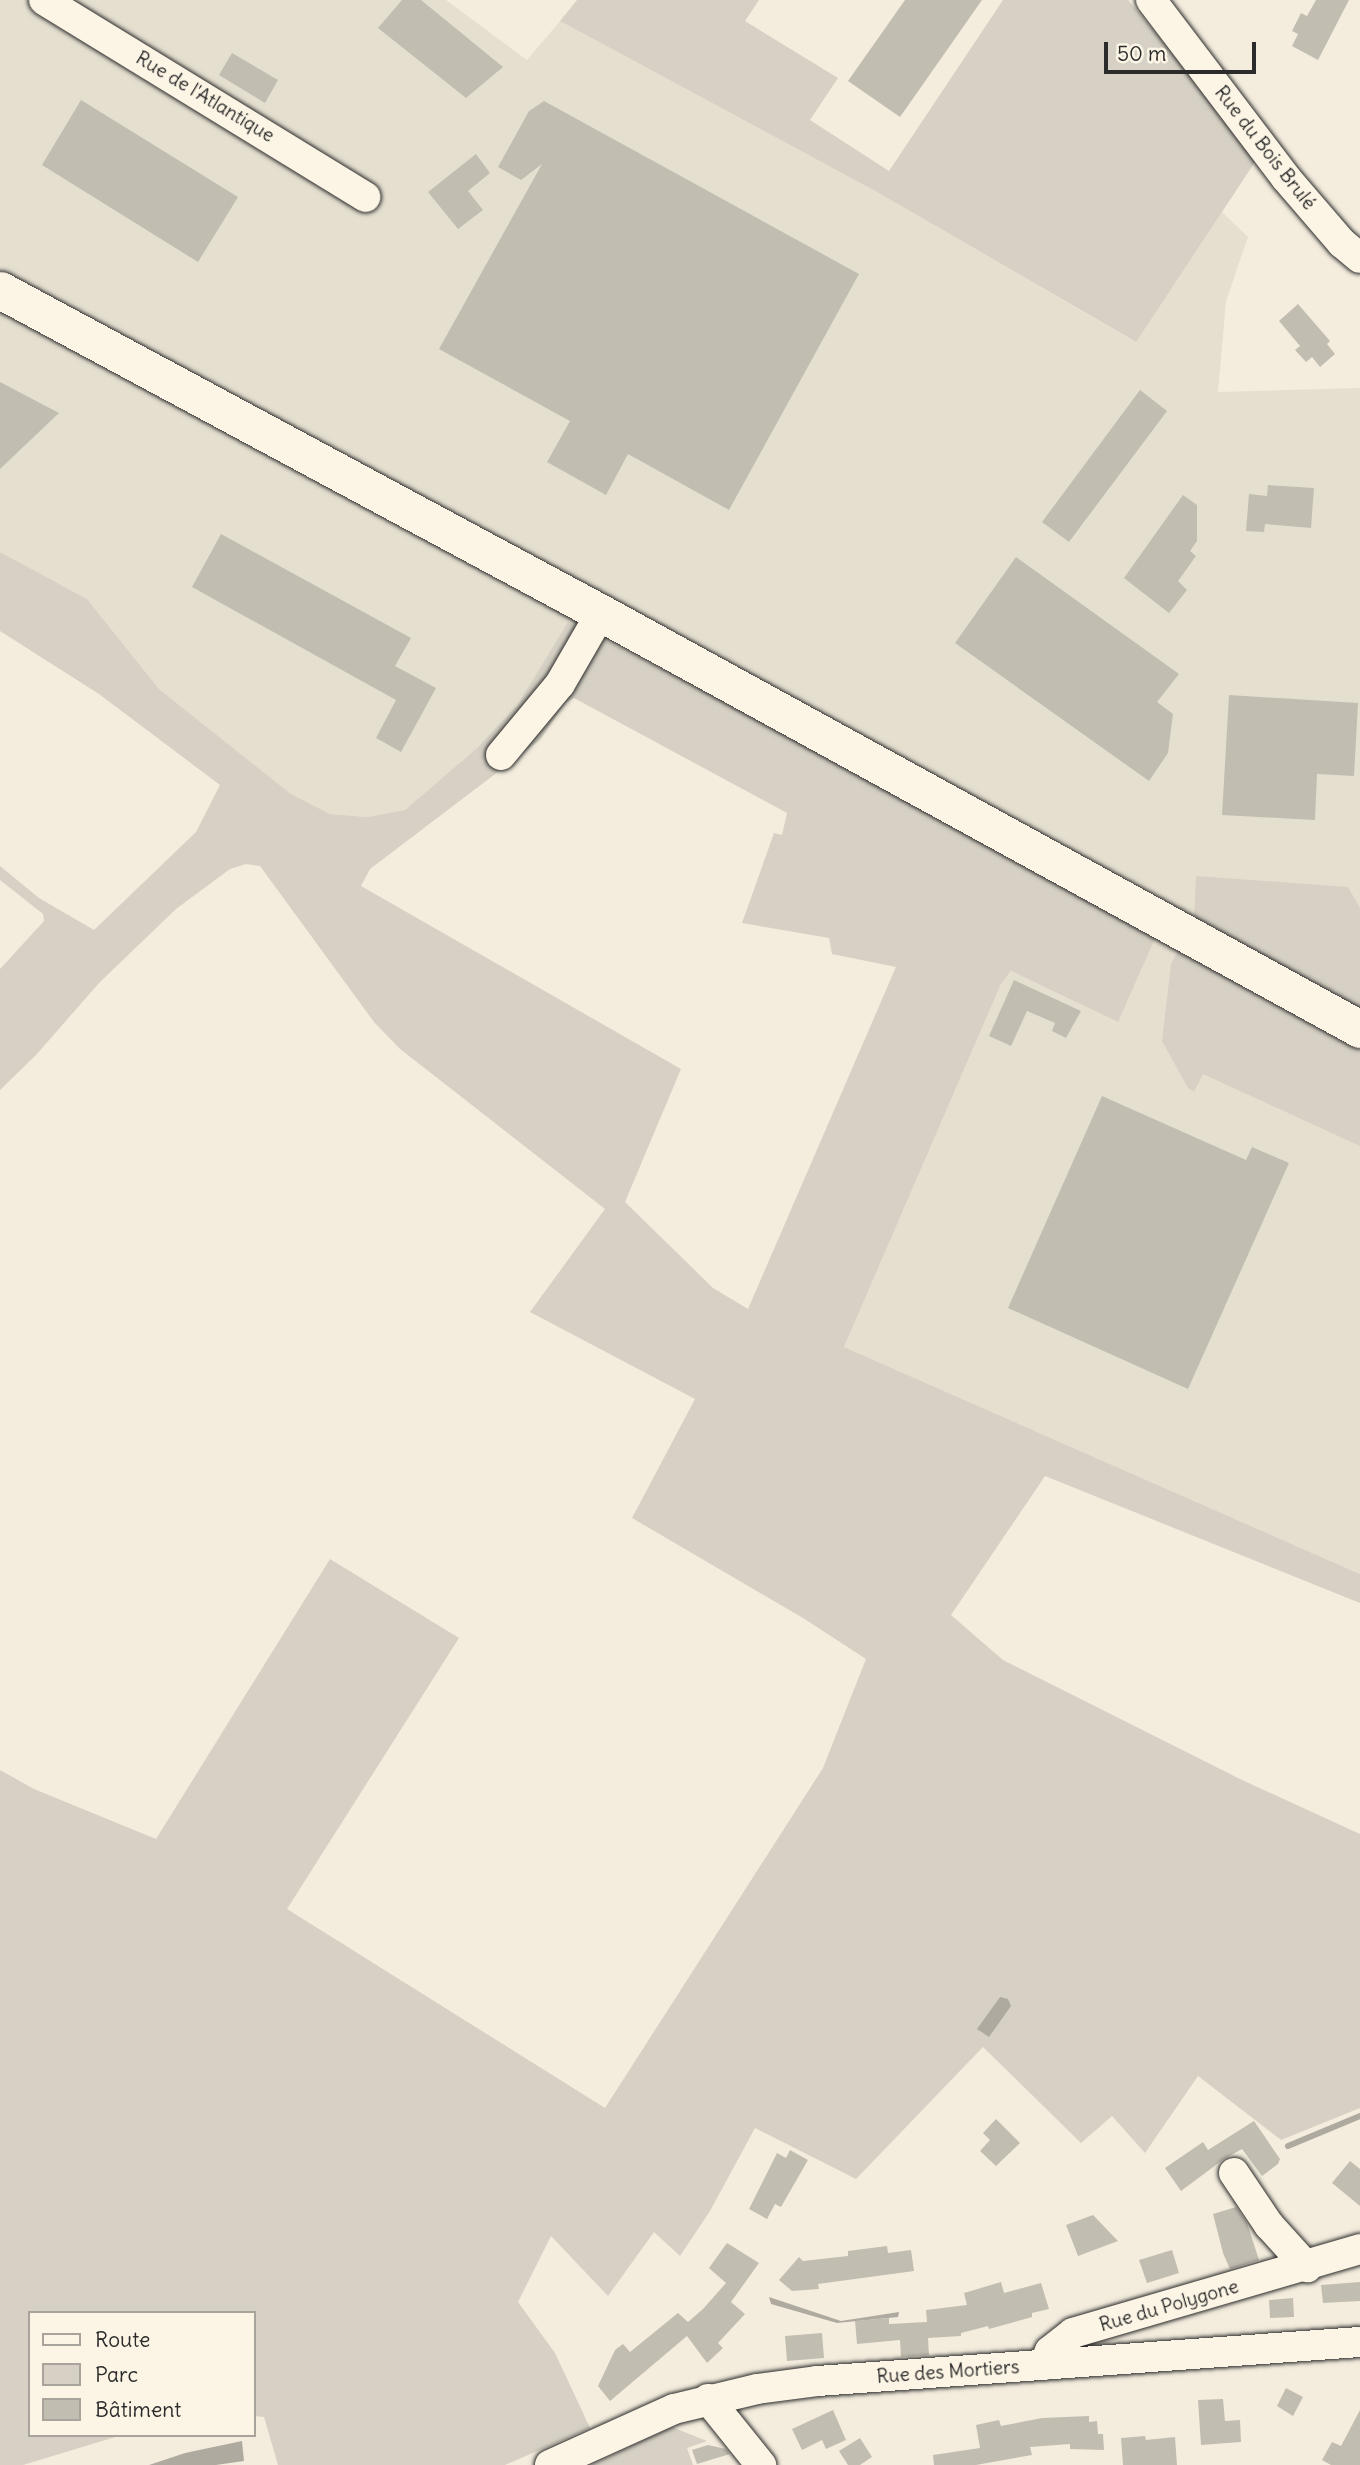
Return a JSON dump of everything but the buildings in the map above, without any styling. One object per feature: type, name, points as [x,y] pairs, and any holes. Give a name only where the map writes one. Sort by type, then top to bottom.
[{"type":"main road","points":[[0,290],[601,613],[1360,1029]]},
{"type":"street","name":"Rue de l'Atlantique","points":[[44,0],[365,197]]},
{"type":"street","name":"Rue du Bois Brulé","points":[[1151,0],[1286,178],[1342,243],[1360,258]]},
{"type":"street","points":[[501,755],[560,684],[601,613]]},
{"type":"street","points":[[1234,2173],[1269,2225],[1307,2267]]},
{"type":"street","name":"Rue du Polygone","points":[[1044,2365],[1050,2351],[1073,2333],[1307,2267],[1360,2249]]},
{"type":"street","name":"Rue des Mortiers","points":[[550,2465],[674,2409],[708,2399],[818,2381],[1360,2342]]},
{"type":"street","points":[[708,2399],[761,2465]]},
{"type":"shaded area","points":[[0,0],[446,0],[527,60],[560,21],[877,192],[1135,342],[1222,212],[1248,237],[1226,301],[1218,392],[1360,388],[1360,1574],[844,1347],[1001,984],[1011,971],[1118,1022],[569,622],[518,704],[477,748],[405,810],[367,817],[330,814],[291,794],[159,689],[87,599],[0,552]]},
{"type":"shaded area","points":[[1000,1997],[1008,1999],[1011,2006],[989,2037],[977,2029]]},
{"type":"shaded area","points":[[769,2297],[841,2321],[899,2312],[898,2317],[837,2323],[771,2304]]},
{"type":"shaded area","points":[[242,2441],[244,2461],[216,2465],[149,2465],[185,2453]]},
{"type":"green space","points":[[577,0],[759,0],[745,21],[838,78],[810,120],[889,171],[1003,0],[1128,0],[1259,156],[1136,342],[877,192],[560,21]]},
{"type":"green space","points":[[0,552],[87,599],[159,689],[291,794],[330,814],[367,817],[405,810],[477,748],[518,704],[568,622],[721,699],[1157,934],[1118,1022],[1011,971],[1001,984],[844,1347],[1360,1574],[1360,1603],[1045,1476],[951,1615],[1003,1660],[1240,1779],[1360,1834],[1360,2108],[1281,2140],[1198,2076],[1145,2153],[1112,2116],[1081,2143],[983,2047],[856,2179],[755,2128],[710,2211],[680,2256],[654,2232],[608,2296],[551,2236],[518,2302],[555,2353],[590,2428],[505,2465],[278,2465],[264,2417],[256,2416],[256,2311],[28,2311],[28,2437],[115,2437],[23,2465],[0,2465],[0,1770],[34,1789],[156,1839],[330,1559],[459,1638],[287,1909],[605,2108],[823,1768],[866,1659],[803,1618],[632,1518],[695,1399],[530,1312],[605,1209],[400,1049],[374,1022],[260,866],[246,864],[230,869],[176,909],[99,983],[36,1055],[0,1090],[0,969],[44,921],[43,914],[0,880],[0,866],[39,898],[94,930],[196,832],[220,785],[99,694],[0,631]],"holes":[[[574,698],[787,813],[782,835],[774,833],[742,923],[829,938],[832,954],[896,967],[748,1309],[713,1288],[625,1202],[681,1069],[361,886],[370,869],[540,740],[565,703]]]},
{"type":"green space","points":[[1196,876],[1348,887],[1360,908],[1360,1010],[1194,920]]},
{"type":"green space","points":[[1178,950],[1360,1052],[1360,1146],[1203,1074],[1194,1092],[1188,1088],[1162,1041],[1171,964]]},
{"type":"green space","points":[[672,2427],[707,2441],[687,2448],[693,2465],[591,2465]]},
{"type":"waterway","points":[[1288,2146],[1360,2116]]}]
